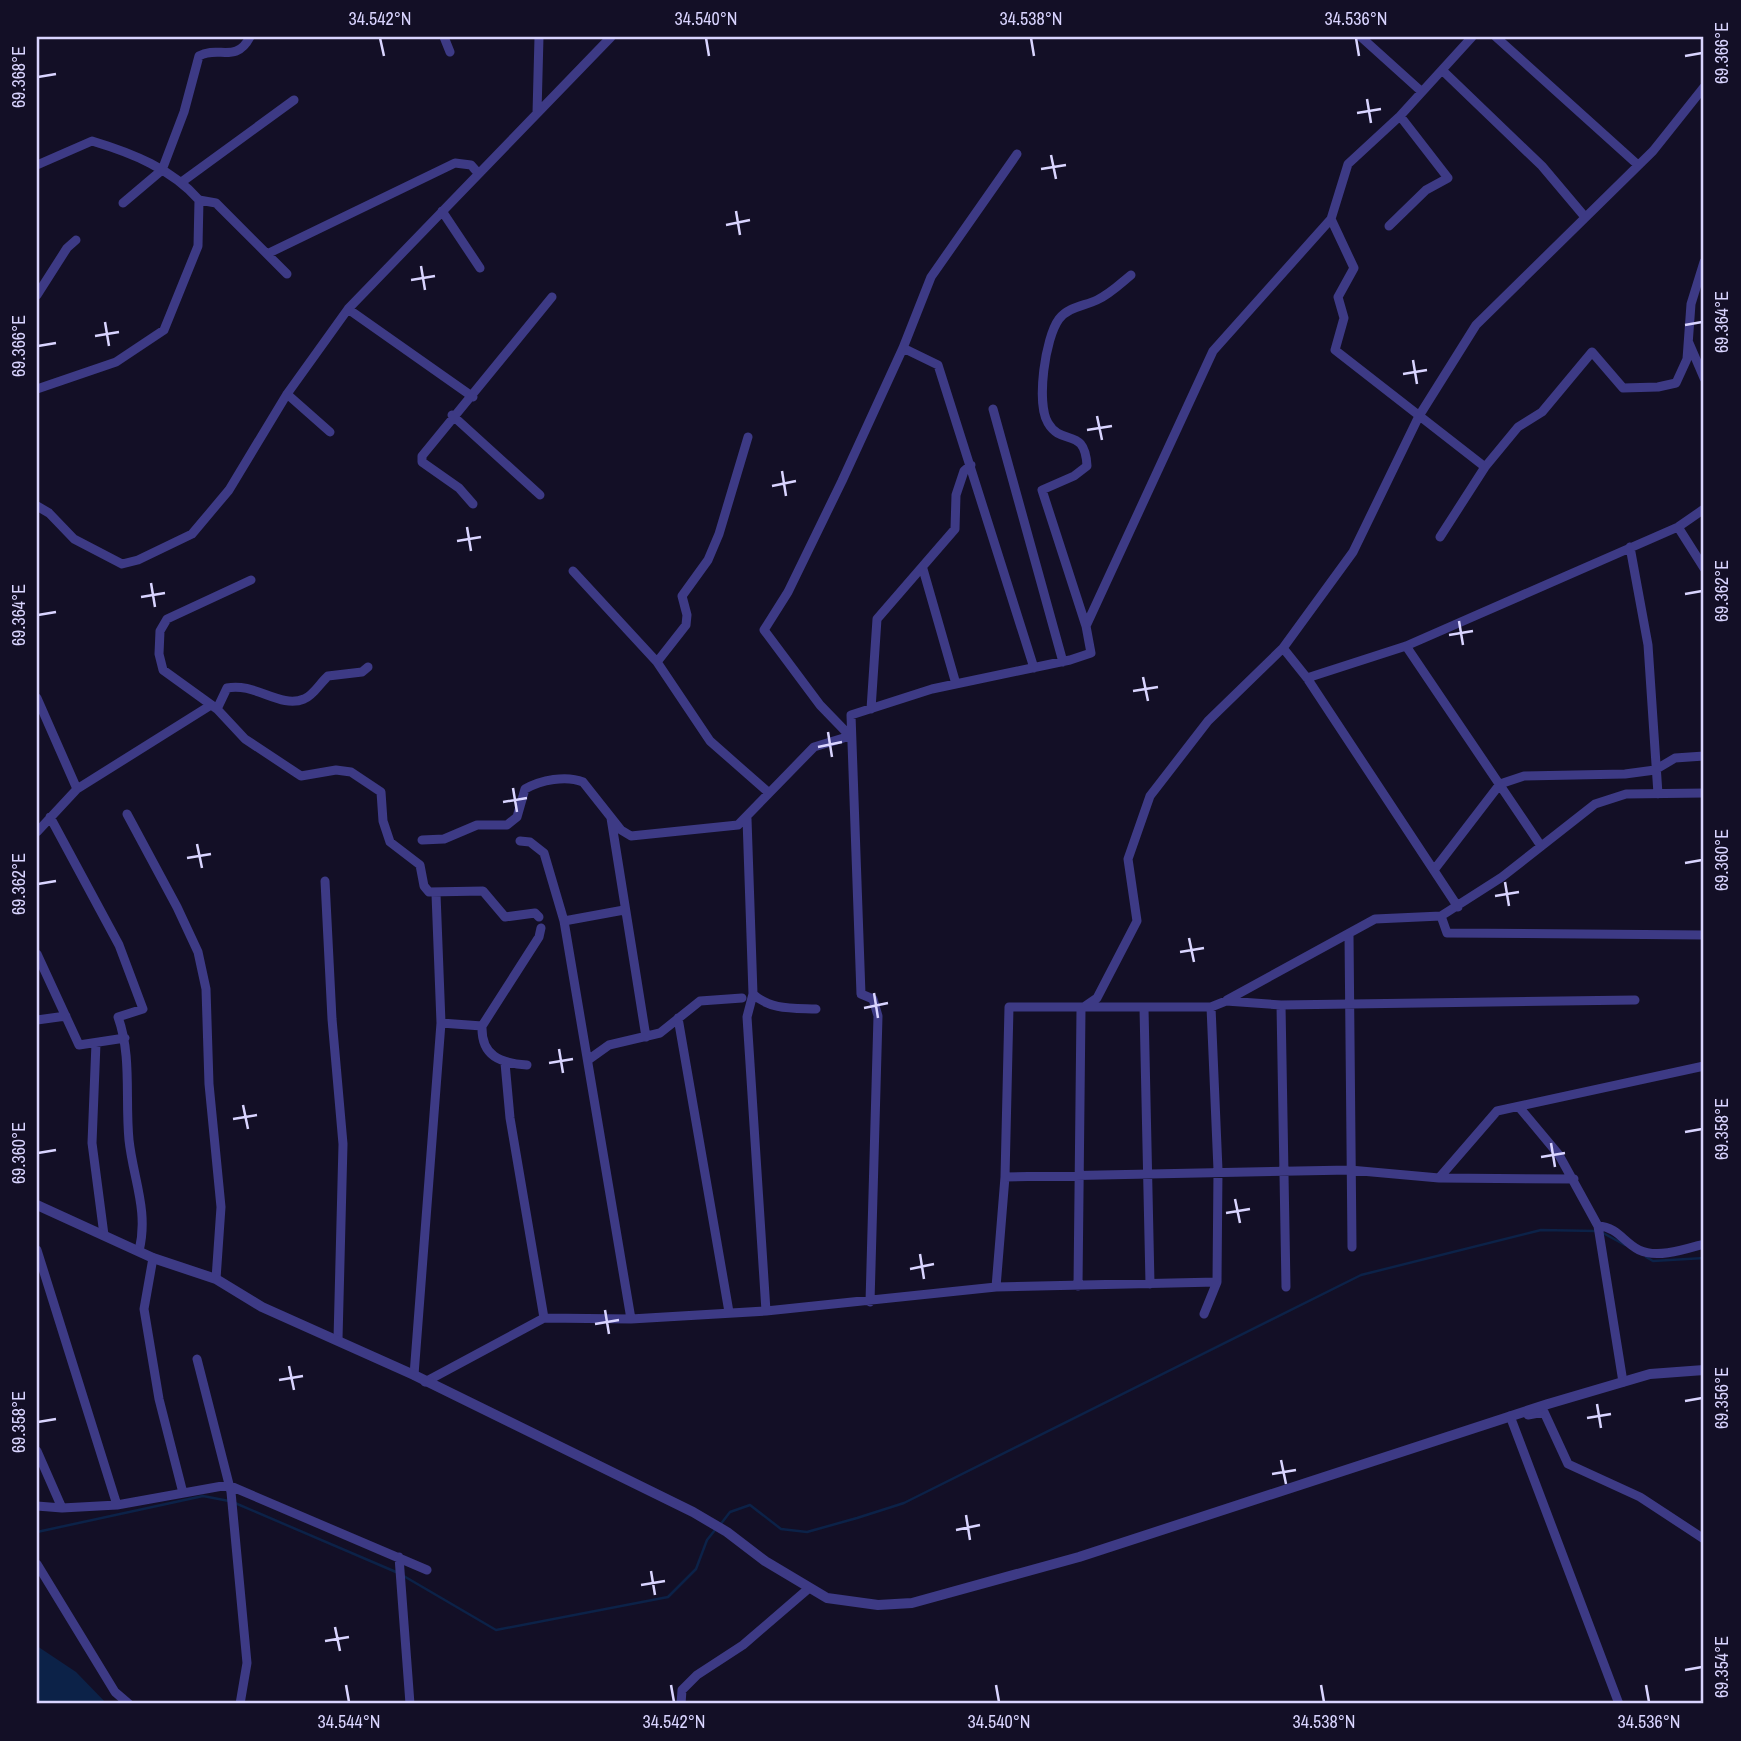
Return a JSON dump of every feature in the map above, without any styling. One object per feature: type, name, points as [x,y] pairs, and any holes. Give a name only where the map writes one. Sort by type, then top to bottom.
[{"type":"street","points":[[123,203],[162,170],[184,112],[199,56],[206,52],[231,54],[247,44],[250,37]]},
{"type":"street","points":[[444,37],[450,51]]},
{"type":"street","points":[[537,113],[539,37]]},
{"type":"street","points":[[37,506],[49,513],[74,539],[122,564],[138,560],[192,534],[229,490],[288,394],[348,309],[611,37]]},
{"type":"street","points":[[1361,37],[1422,92]]},
{"type":"street","points":[[1086,626],[1213,351],[1331,219],[1348,164],[1400,116],[1472,37]]},
{"type":"street","points":[[1496,37],[1638,165]]},
{"type":"street","points":[[1442,70],[1542,166],[1585,217]]},
{"type":"street","points":[[1081,1009],[1097,998],[1138,921],[1128,859],[1150,796],[1208,722],[1283,648],[1353,552],[1419,416],[1476,325],[1638,165],[1704,86]]},
{"type":"street","points":[[183,181],[293,100]]},
{"type":"street","points":[[1389,226],[1426,190],[1448,178],[1400,116]]},
{"type":"street","points":[[37,165],[92,141],[162,170],[183,181],[199,200],[216,203],[288,274]]},
{"type":"street","points":[[850,736],[820,705],[764,630],[806,557],[903,348],[931,277],[1017,154]]},
{"type":"street","points":[[269,253],[456,163],[471,164],[478,173]]},
{"type":"street","points":[[37,390],[116,362],[163,330],[198,246],[199,200]]},
{"type":"street","points":[[442,211],[480,268]]},
{"type":"street","points":[[1331,219],[1354,268],[1338,297],[1344,318],[1335,350],[1485,467]]},
{"type":"street","points":[[37,295],[67,248],[76,240]]},
{"type":"street","points":[[1704,262],[1691,304],[1688,341],[1690,357],[1704,379]]},
{"type":"street","points":[[870,1302],[878,1016],[873,999],[861,994],[851,715],[956,684],[1063,662],[1091,653],[1086,626],[1042,490],[1074,476],[1087,466],[1086,449],[1077,438],[1065,436],[1049,425],[1042,405],[1046,355],[1058,320],[1072,309],[1109,293],[1131,275]]},
{"type":"street","points":[[473,504],[421,459],[452,415],[473,397],[552,297]]},
{"type":"street","points":[[348,309],[473,397]]},
{"type":"street","points":[[903,348],[938,365],[1034,668]]},
{"type":"street","points":[[1440,537],[1485,467],[1518,427],[1542,412],[1592,352],[1618,384],[1629,389],[1676,383],[1690,357],[1704,348]]},
{"type":"street","points":[[288,394],[330,432]]},
{"type":"street","points":[[993,410],[1063,662]]},
{"type":"street","points":[[452,415],[540,495]]},
{"type":"street","points":[[657,662],[686,625],[682,596],[708,560],[719,534],[747,437]]},
{"type":"street","points":[[871,709],[877,619],[902,593],[915,574],[923,569],[954,528],[956,495],[964,471],[971,465]]},
{"type":"street","points":[[1307,678],[1405,646],[1678,527],[1704,509]]},
{"type":"street","points":[[1678,527],[1704,568]]},
{"type":"street","points":[[1630,547],[1648,645],[1658,794]]},
{"type":"street","points":[[923,569],[956,684]]},
{"type":"street","points":[[573,571],[657,662],[710,741],[769,793]]},
{"type":"street","points":[[251,580],[163,623],[159,654],[163,670],[214,707],[245,739],[301,776],[336,770],[351,772],[381,792],[383,821],[390,842],[420,865],[424,886],[429,892],[436,894],[479,890],[487,894],[505,917],[536,913],[539,917]]},
{"type":"street","points":[[1405,646],[1541,846]]},
{"type":"street","points":[[1283,648],[1307,678],[1458,907]]},
{"type":"street","points":[[37,832],[78,789],[214,707],[227,688],[249,687],[292,701],[305,699],[328,676],[362,672],[368,667]]},
{"type":"street","points":[[37,698],[78,789]]},
{"type":"street","points":[[422,840],[443,839],[477,825],[507,825],[517,817],[525,789],[543,781],[583,782],[621,830],[631,836],[725,829],[747,819],[814,747],[850,736]]},
{"type":"street","points":[[1434,870],[1500,784],[1524,776],[1625,774],[1655,770],[1675,758],[1704,756]]},
{"type":"street","points":[[996,1287],[1005,1177],[1009,1007],[1211,1007],[1376,919],[1441,916],[1458,907],[1595,804],[1626,794],[1704,793]]},
{"type":"street","points":[[127,814],[198,952],[206,989],[209,1084],[221,1207],[216,1279]]},
{"type":"street","points":[[610,815],[646,1037]]},
{"type":"street","points":[[50,817],[119,945],[143,1009],[118,1015],[125,1038],[130,1140],[144,1216],[139,1251]]},
{"type":"street","points":[[747,819],[753,994],[747,1017],[766,1311]]},
{"type":"street","points":[[520,841],[530,842],[544,853],[564,921],[631,1319]]},
{"type":"street","points":[[325,881],[332,1019],[343,1144],[338,1339]]},
{"type":"street","points":[[414,1375],[441,1023],[436,894]]},
{"type":"street","points":[[564,921],[624,910]]},
{"type":"street","points":[[1441,916],[1447,933],[1704,935]]},
{"type":"street","points":[[527,1065],[505,1063],[486,1049],[482,1026],[539,937],[541,928]]},
{"type":"street","points":[[1349,935],[1352,1247]]},
{"type":"street","points":[[37,954],[79,1045],[125,1038]]},
{"type":"street","points":[[753,994],[762,1003],[773,1006],[816,1009]]},
{"type":"street","points":[[588,1060],[609,1045],[660,1033],[706,999],[742,998]]},
{"type":"street","points":[[1226,1001],[1281,1005],[1351,1005],[1635,1000]]},
{"type":"street","points":[[1281,1005],[1286,1287]]},
{"type":"street","points":[[1204,1314],[1217,1282],[1218,1170],[1211,1007]]},
{"type":"street","points":[[1144,1008],[1150,1284]]},
{"type":"street","points":[[1078,1286],[1077,1174],[1081,1009]]},
{"type":"street","points":[[37,1020],[66,1016]]},
{"type":"street","points":[[678,1018],[729,1312]]},
{"type":"street","points":[[441,1023],[482,1026]]},
{"type":"street","points":[[96,1043],[92,1143],[104,1235]]},
{"type":"street","points":[[505,1063],[513,1143],[544,1318]]},
{"type":"street","points":[[1438,1178],[1497,1111],[1704,1066]]},
{"type":"street","points":[[1519,1107],[1559,1155],[1598,1226],[1623,1382]]},
{"type":"street","points":[[1005,1177],[1218,1170],[1350,1170],[1438,1178],[1574,1179]]},
{"type":"street","points":[[37,1205],[153,1258],[216,1279],[262,1307],[414,1375],[693,1513],[727,1532],[765,1562],[808,1589],[827,1598],[851,1603],[912,1603],[1079,1557],[1650,1374],[1704,1370]]},
{"type":"street","points":[[1598,1226],[1609,1227],[1641,1251],[1677,1252],[1704,1244]]},
{"type":"street","points":[[37,1250],[117,1505]]},
{"type":"street","points":[[153,1258],[144,1309],[159,1399],[183,1493]]},
{"type":"street","points":[[425,1382],[544,1318],[631,1319],[766,1311],[996,1287],[1217,1282]]},
{"type":"street","points":[[197,1359],[233,1505],[247,1663],[240,1704]]},
{"type":"street","points":[[1511,1417],[1544,1412],[1568,1464],[1640,1497],[1704,1539]]},
{"type":"street","points":[[1511,1417],[1619,1704]]},
{"type":"street","points":[[37,1451],[62,1508]]},
{"type":"street","points":[[37,1506],[62,1508],[117,1505],[230,1488],[399,1562],[427,1570]]},
{"type":"street","points":[[399,1562],[410,1704]]},
{"type":"street","points":[[37,1563],[115,1692],[129,1704]]},
{"type":"street","points":[[681,1704],[682,1690],[697,1675],[743,1645],[808,1589]]},
{"type":"water","points":[[37,1646],[76,1672],[107,1704],[37,1704]]},
{"type":"waterway","points":[[720,1525],[730,1512],[750,1505],[781,1529],[807,1532],[904,1503],[1361,1275],[1541,1230],[1596,1231]]},
{"type":"waterway","points":[[1603,1233],[1625,1245]]},
{"type":"waterway","points":[[1646,1257],[1653,1261],[1704,1258]]},
{"type":"waterway","points":[[37,1532],[203,1496],[229,1501]]},
{"type":"waterway","points":[[235,1503],[396,1572]]},
{"type":"waterway","points":[[402,1575],[496,1630],[668,1597],[696,1569],[707,1540],[715,1530]]}]
